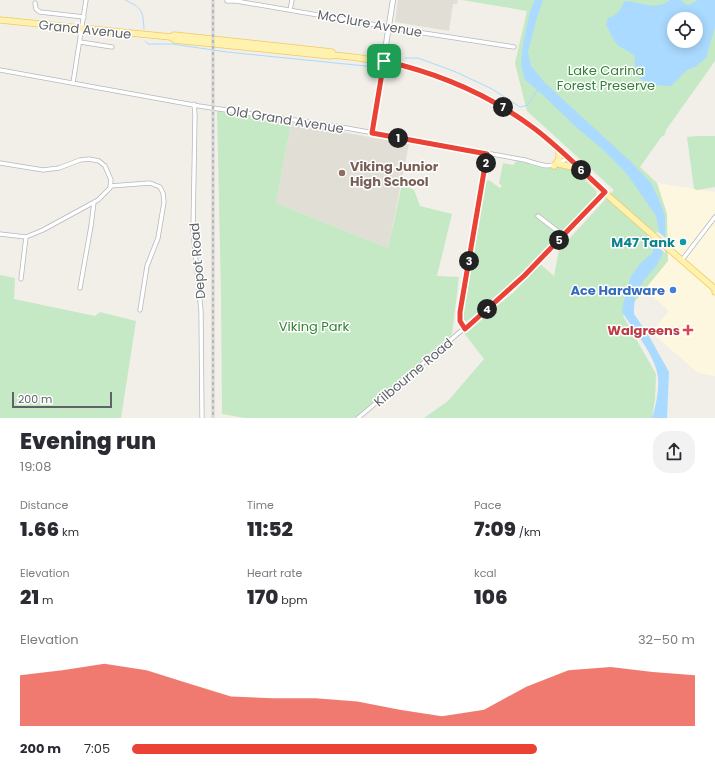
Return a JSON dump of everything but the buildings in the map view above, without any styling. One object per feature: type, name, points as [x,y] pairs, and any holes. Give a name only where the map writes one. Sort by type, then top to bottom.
[{"type":"main road","name":"Grand Avenue","points":[[0,20],[171,38],[174,35],[217,39],[332,52],[333,55],[384,61],[425,72],[472,91],[516,116],[534,129],[715,289],[715,292]]},
{"type":"main road","points":[[559,150],[559,159],[556,165],[580,169]]},
{"type":"street","points":[[73,83],[86,0]]},
{"type":"street","name":"McClure Avenue","points":[[227,1],[236,0],[389,27],[514,46]]},
{"type":"street","points":[[290,10],[292,0]]},
{"type":"street","points":[[372,133],[393,0]]},
{"type":"street","points":[[35,3],[36,9],[40,12],[84,17]]},
{"type":"street","points":[[80,42],[112,47]]},
{"type":"street","name":"Old Grand Avenue","points":[[0,70],[372,133],[524,160],[547,166],[556,165]]},
{"type":"street","name":"Depot Road","points":[[194,104],[193,235],[201,311],[202,418]]},
{"type":"street","points":[[465,329],[460,321],[460,312],[487,154]]},
{"type":"street","points":[[556,165],[568,158]]},
{"type":"street","points":[[0,163],[43,170],[59,168],[80,160],[94,160],[105,166],[110,177],[110,186],[106,193],[94,202],[43,230],[26,237],[0,234]]},
{"type":"street","points":[[110,186],[150,183],[160,187],[164,193],[163,210],[158,238],[144,280],[140,310]]},
{"type":"street","name":"Kilbourne Road","points":[[358,418],[465,329],[524,276],[605,192]]},
{"type":"street","points":[[80,288],[94,202]]},
{"type":"street","points":[[538,216],[564,236]]},
{"type":"street","points":[[682,260],[715,217]]},
{"type":"street","points":[[21,279],[26,237]]},
{"type":"shaded area","points":[[398,0],[458,0],[457,4],[453,4],[449,31],[395,22]]},
{"type":"shaded area","name":"Viking Junior High School","points":[[291,123],[409,144],[388,248],[276,203]]},
{"type":"shaded area","points":[[657,183],[715,192],[715,376],[698,373],[651,332],[669,311],[644,288],[667,214]]},
{"type":"green space","name":"Lake Carina Forest Preserve","points":[[462,0],[715,0],[715,61],[666,130],[664,136],[662,136],[640,167],[657,183],[667,214],[668,261],[623,316],[656,374],[655,399],[652,418],[424,418],[448,401],[484,359],[464,333],[514,292],[540,264],[554,276],[559,250],[614,190],[527,111],[515,63],[527,11]]},
{"type":"green space","name":"Viking Park","points":[[217,111],[291,123],[276,203],[388,248],[402,184],[414,190],[420,206],[452,214],[437,276],[459,277],[452,334],[354,418],[245,418],[222,414]]},
{"type":"green space","points":[[715,136],[715,187],[697,190],[694,189],[687,137]]},
{"type":"green space","points":[[517,161],[546,168],[559,167],[574,169],[596,191],[597,196],[516,281],[467,322],[462,318],[463,305],[484,183],[487,180],[500,188],[502,186],[499,183],[503,163],[513,165]]},
{"type":"green space","points":[[0,275],[15,278],[14,299],[95,316],[100,312],[136,321],[121,418],[0,418]]},
{"type":"water","points":[[535,0],[543,0],[528,52],[531,66],[545,83],[630,161],[651,183],[665,216],[663,253],[657,265],[644,280],[635,296],[634,314],[649,336],[669,372],[667,418],[652,418],[658,393],[657,370],[644,344],[622,312],[631,276],[640,264],[652,253],[659,230],[656,216],[627,174],[600,147],[525,80],[521,65],[523,44],[530,12]]},
{"type":"water","points":[[669,0],[681,0],[688,5],[698,0],[715,0],[715,27],[706,58],[695,67],[687,70],[671,86],[651,84],[638,76],[635,68],[634,56],[617,44],[606,25],[608,18],[616,14],[625,1],[652,6],[663,4]]},
{"type":"pier","points":[[657,231],[667,239],[665,253],[653,243]]},
{"type":"waterway","points":[[125,0],[135,5],[140,10],[143,18],[144,29]]},
{"type":"waterway","points":[[145,41],[148,44],[172,44],[227,52],[375,67]]},
{"type":"waterway","points":[[405,58],[418,58],[456,72],[492,89],[520,107],[528,105],[537,90]]},
{"type":"railway","points":[[213,0],[213,418]]},
{"type":"place","name":"Viking Junior High School","points":[[342,173]]},
{"type":"place","name":"M47 Tank","points":[[683,242]]},
{"type":"place","name":"Ace Hardware","points":[[673,290]]},
{"type":"place","name":"Walgreens","points":[[688,330]]},
{"type":"route","points":[[384,61],[438,76],[459,84],[494,102],[541,134],[605,192],[524,276],[465,329],[460,321],[460,312],[487,154],[372,133],[384,61]]}]
